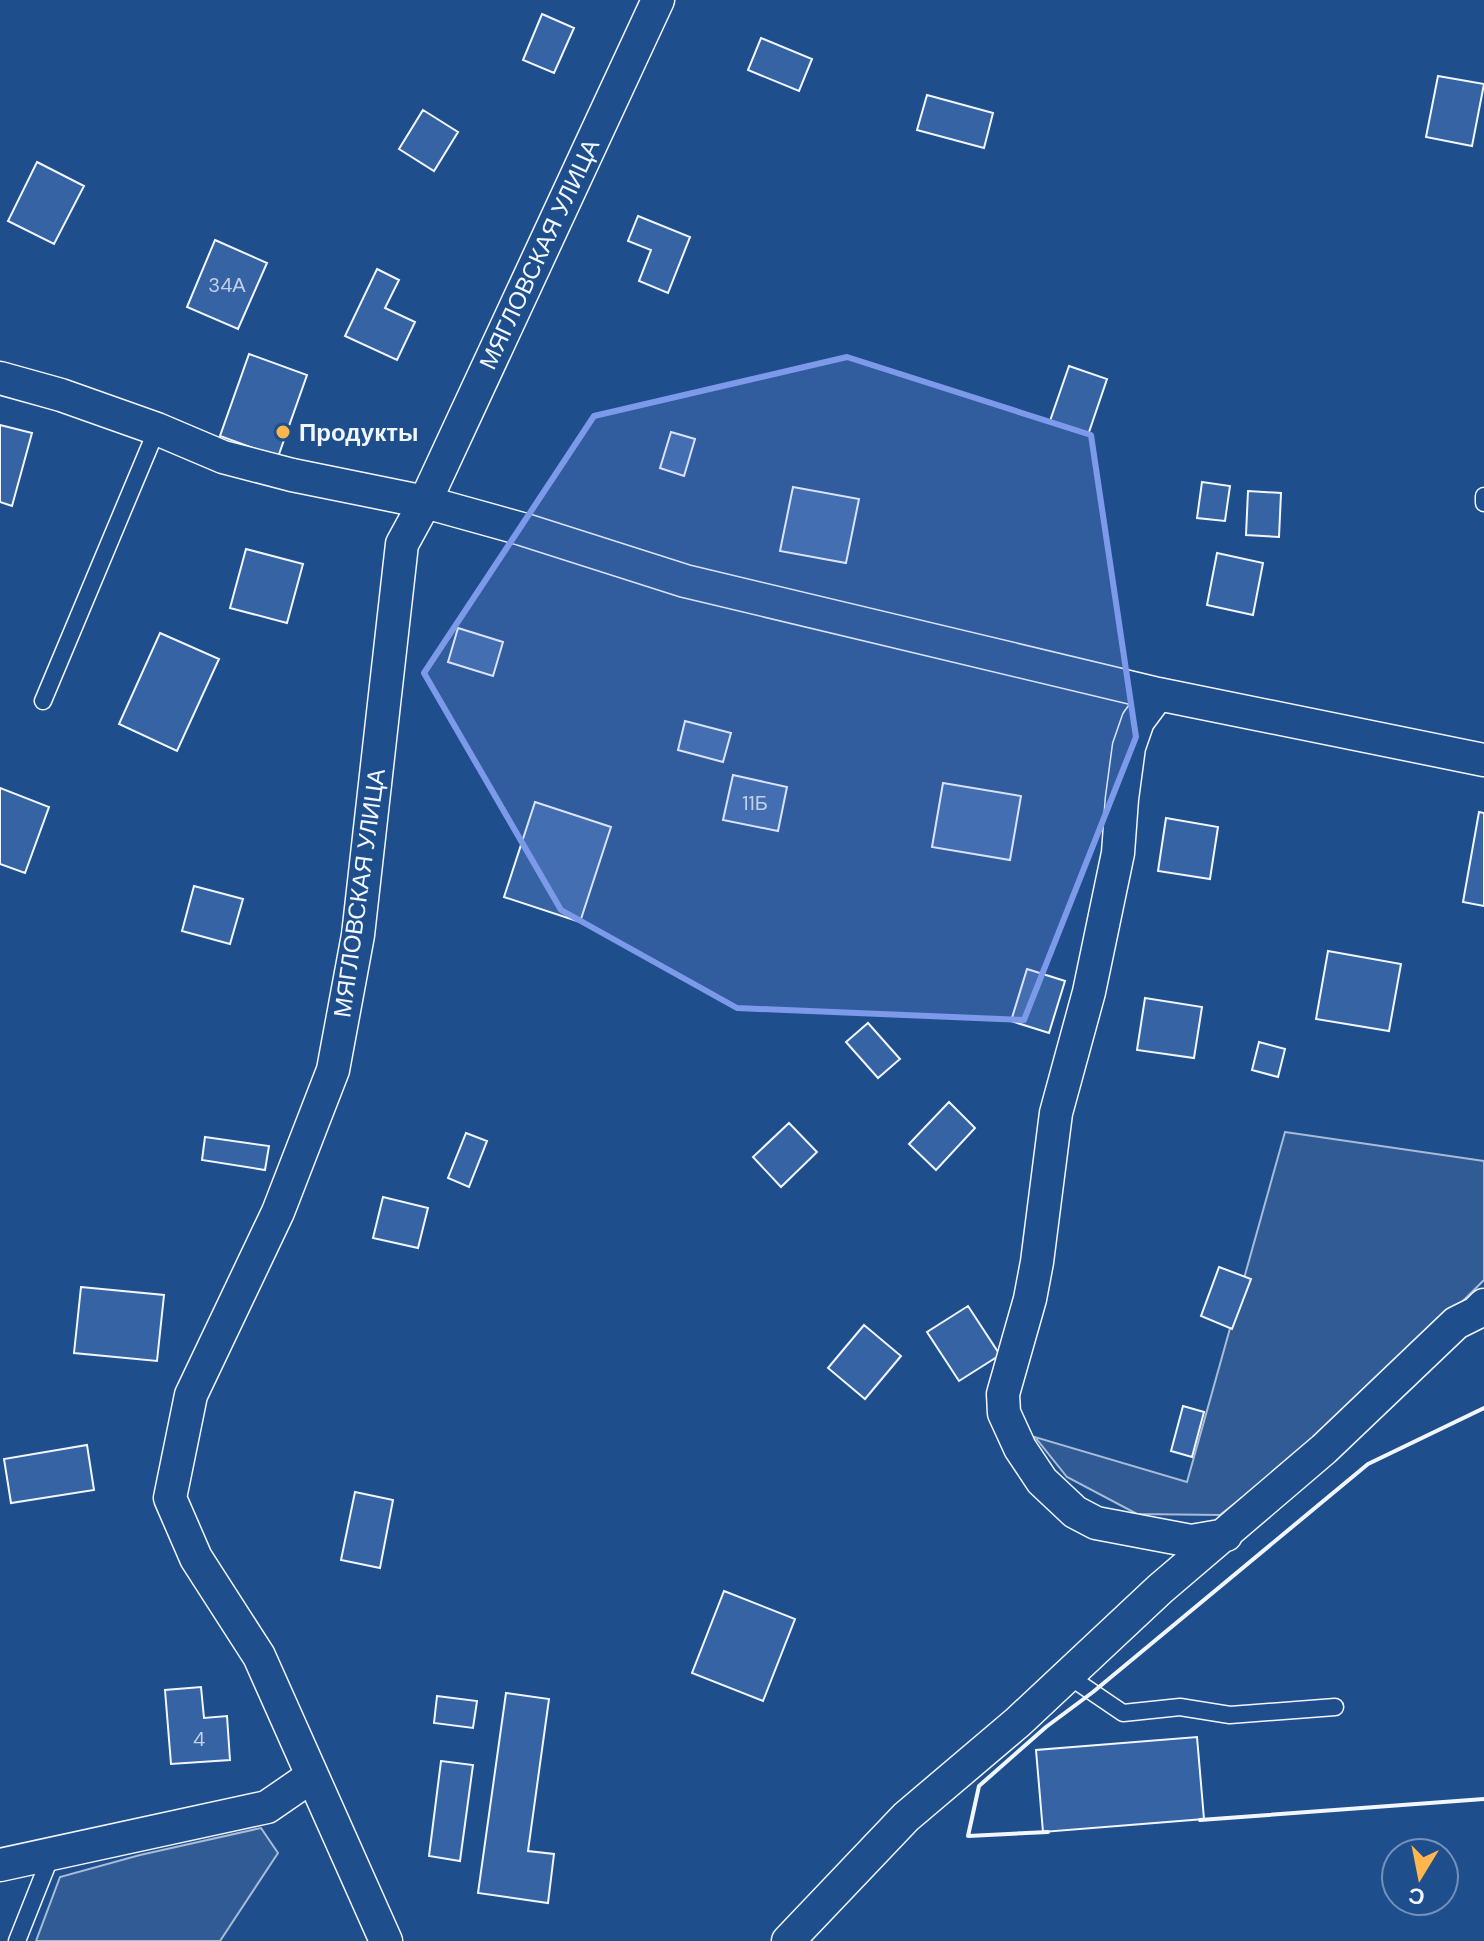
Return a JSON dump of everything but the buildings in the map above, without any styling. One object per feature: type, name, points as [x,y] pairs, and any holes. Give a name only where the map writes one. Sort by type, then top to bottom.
[{"type":"street","name":"МЯГЛОВСКАЯ УЛИЦА","points":[[386,1941],[259,1656],[196,1558],[170,1498],[191,1395],[278,1212],[333,1070],[358,935],[402,544],[425,502],[658,0]]},
{"type":"street","points":[[0,378],[61,395],[157,429],[223,457],[292,475],[425,502],[685,581],[1158,694],[1484,760]]},
{"type":"street","points":[[1158,694],[1138,721],[1129,747],[1118,853],[1089,992],[1056,1113],[1037,1262],[1030,1299],[1003,1394],[1004,1413],[1020,1448],[1042,1481],[1075,1512],[1096,1523],[1191,1541],[1226,1535]]},
{"type":"street","points":[[788,1941],[906,1817],[1018,1722],[1160,1589],[1324,1449],[1456,1323],[1476,1313],[1484,1305]]},
{"type":"street","points":[[0,1865],[53,1851],[267,1807],[312,1776]]},
{"type":"lane","points":[[43,701],[157,429]]},
{"type":"lane","points":[[1484,496],[1484,503]]},
{"type":"lane","points":[[1067,1675],[1123,1713],[1180,1707],[1230,1715],[1335,1707]]},
{"type":"lane","points":[[17,1941],[53,1851]]},
{"type":"highlighted area","points":[[847,357],[1091,435],[1136,737],[1024,1020],[737,1008],[561,910],[424,673],[594,416]]},
{"type":"shaded area","points":[[1285,1132],[1484,1161],[1484,1280],[1353,1410],[1220,1515],[1137,1514],[1067,1477],[1035,1437],[1187,1482]]},
{"type":"shaded area","points":[[261,1828],[278,1853],[220,1941],[36,1941],[60,1877],[140,1855]]},
{"type":"wall","points":[[1048,1832],[968,1836],[979,1786],[1046,1727],[1093,1692],[1368,1464],[1484,1408]]},
{"type":"wall","points":[[1200,1820],[1484,1799]]},
{"type":"place","name":"Продукты","points":[[283,432]]}]
